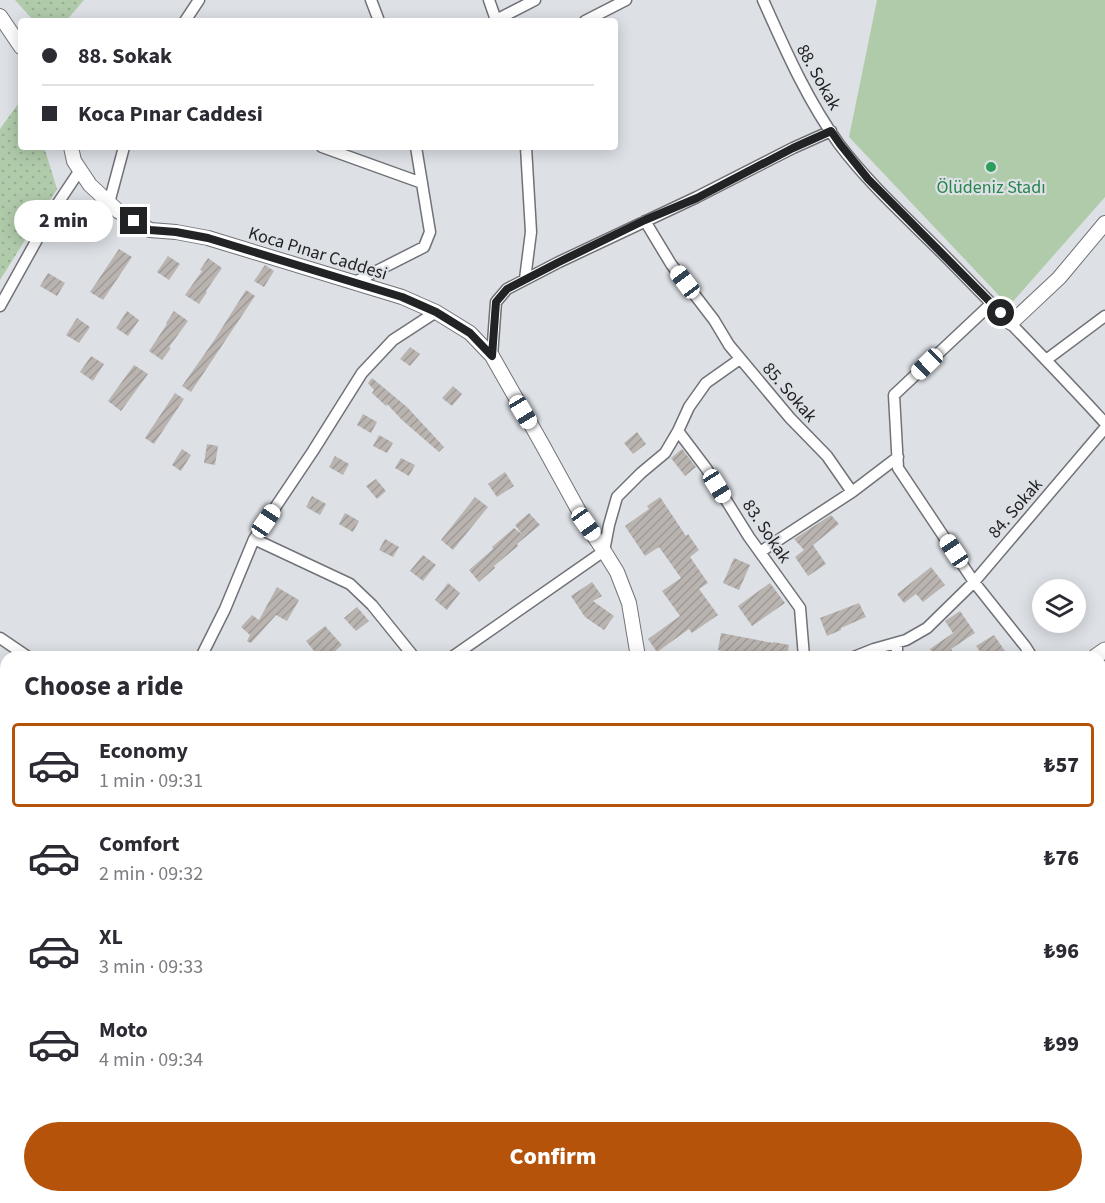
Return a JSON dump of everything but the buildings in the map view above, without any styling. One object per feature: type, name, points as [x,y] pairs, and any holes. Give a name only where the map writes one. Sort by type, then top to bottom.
[{"type":"street","points":[[187,18],[199,0]]},
{"type":"street","points":[[370,0],[378,18]]},
{"type":"street","points":[[489,0],[495,18]]},
{"type":"street","points":[[505,18],[535,0]]},
{"type":"street","points":[[591,18],[626,0]]},
{"type":"street","name":"88. Sokak","points":[[763,0],[816,108],[840,144],[868,179],[1011,322],[1105,423]]},
{"type":"street","points":[[0,16],[18,43]]},
{"type":"street","points":[[492,356],[496,302],[507,289],[831,131]]},
{"type":"street","name":"Koca Pınar Caddesi","points":[[72,150],[74,161],[90,185],[117,211],[150,230],[208,238],[402,297],[436,312],[470,333],[492,356],[586,524],[617,572],[629,603],[637,651]]},
{"type":"street","points":[[109,203],[123,150]]},
{"type":"street","points":[[330,150],[422,183]]},
{"type":"street","points":[[355,282],[424,247],[430,232],[416,150]]},
{"type":"street","points":[[525,279],[531,232],[526,150]]},
{"type":"street","points":[[0,306],[54,209],[80,170]]},
{"type":"street","name":"85. Sokak","points":[[645,220],[670,264],[714,320],[729,345],[790,418],[827,456],[852,492]]},
{"type":"street","points":[[1011,322],[1059,278],[1105,223]]},
{"type":"street","points":[[992,303],[894,395],[898,468],[974,582],[1028,651]]},
{"type":"street","points":[[204,651],[225,609],[254,538],[362,373],[393,340],[436,312]]},
{"type":"street","points":[[1046,360],[1105,316]]},
{"type":"street","points":[[461,651],[604,551],[617,497],[640,473],[665,453],[688,407],[706,383],[740,359]]},
{"type":"street","name":"84. Sokak","points":[[872,651],[906,640],[927,628],[974,582],[1105,428]]},
{"type":"street","name":"83. Sokak","points":[[678,431],[706,468],[760,552],[800,608],[804,651]]},
{"type":"street","points":[[760,552],[852,492],[898,457]]},
{"type":"street","points":[[254,538],[350,584],[372,605],[409,651]]},
{"type":"street","points":[[0,638],[19,651]]},
{"type":"street","points":[[897,643],[897,651]]},
{"type":"green space","points":[[15,0],[84,0],[69,18],[31,18]]},
{"type":"green space","name":"Ölüdeniz Stadı","points":[[877,0],[1105,0],[1105,197],[1009,306],[849,137]]},
{"type":"green space","points":[[18,104],[18,150],[45,150],[57,189],[0,280],[0,129]]},
{"type":"place","name":"Ölüdeniz Stadı","points":[[991,167]]},
{"type":"route","points":[[134,221],[150,230],[208,238],[402,297],[436,312],[470,333],[492,356],[496,302],[507,289],[831,131],[868,179],[1001,313]]}]
